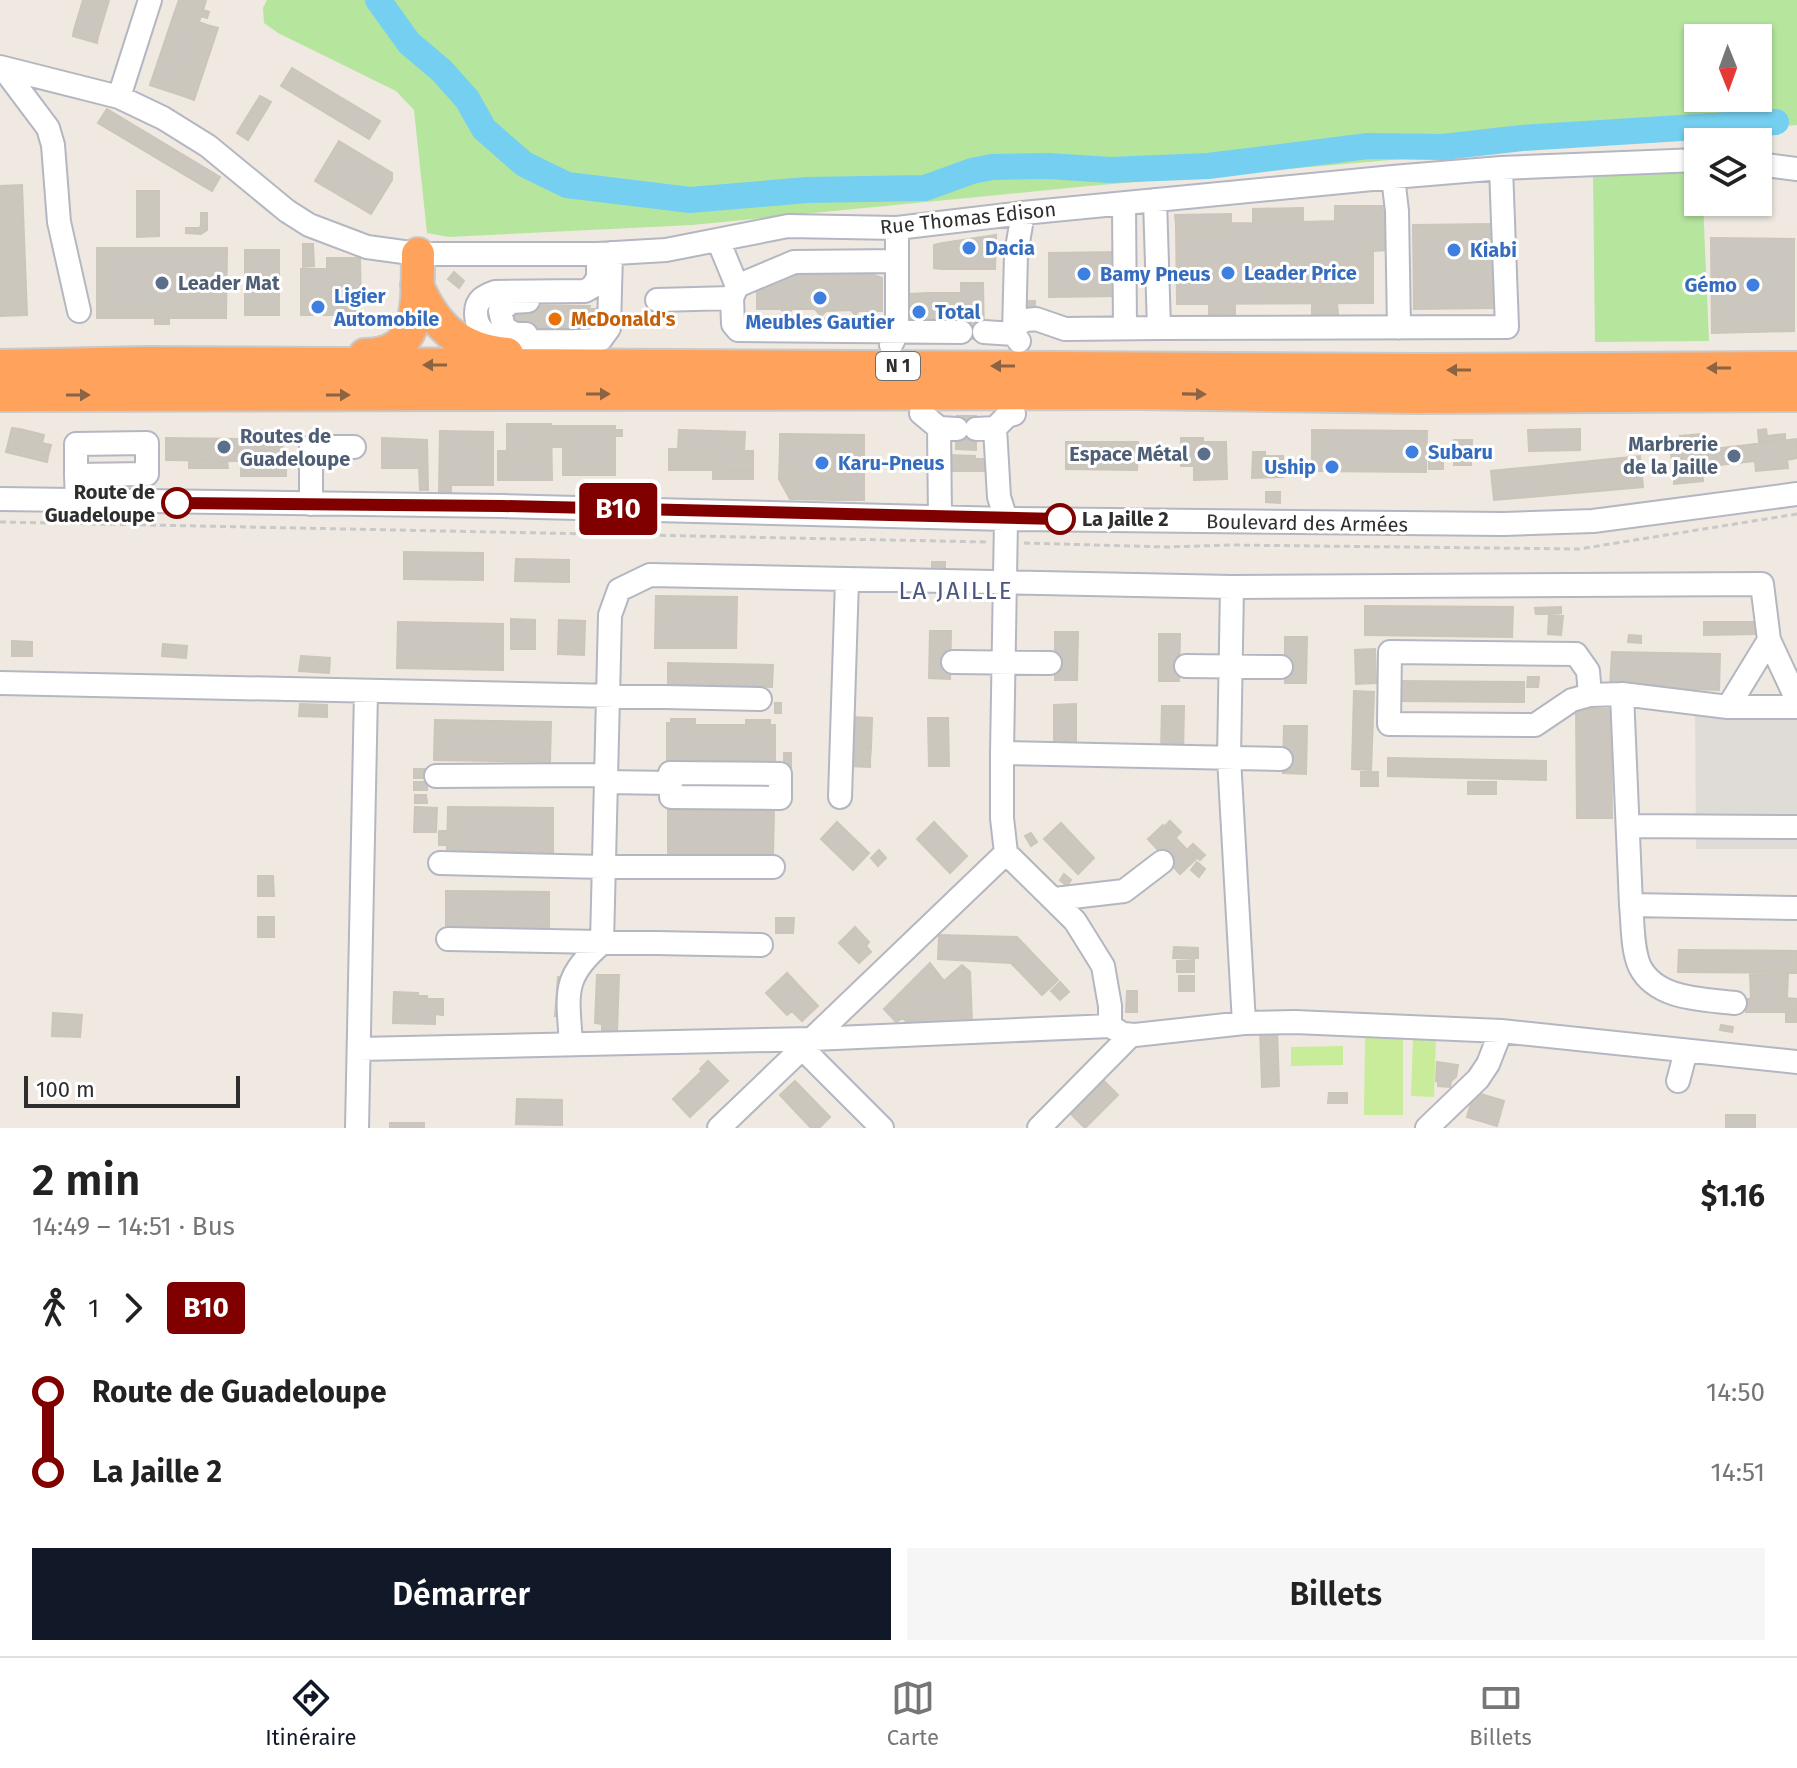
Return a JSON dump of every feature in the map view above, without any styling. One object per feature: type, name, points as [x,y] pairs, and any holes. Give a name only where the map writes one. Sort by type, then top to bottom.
[{"type":"highway","points":[[146,363],[191,356],[377,355],[390,352],[403,344],[411,332],[418,269]]},
{"type":"highway","points":[[418,269],[427,309],[459,340],[483,351],[658,365]]},
{"type":"highway","points":[[1016,333],[1047,353],[1162,356],[1238,368]]},
{"type":"highway","points":[[716,380],[873,353],[894,339]]},
{"type":"highway","name":"N 1","points":[[0,366],[146,363],[658,365],[716,380],[1140,393],[1417,397],[1797,395]]},
{"type":"highway","name":"N 1","points":[[0,395],[1238,368],[1797,368]]},
{"type":"highway","points":[[716,380],[904,404],[967,424],[1140,393]]},
{"type":"street","points":[[119,97],[150,0]]},
{"type":"street","points":[[1,67],[48,128],[53,145],[59,222],[79,311]]},
{"type":"street","name":"Rue Thomas Edison","points":[[1,67],[119,97],[163,118],[208,146],[287,211],[309,225],[418,269],[666,250],[788,226],[897,228],[1393,177],[1501,168],[1684,161]]},
{"type":"street","points":[[1772,166],[1797,169]]},
{"type":"street","points":[[1016,333],[1026,320],[1036,319],[1065,329],[1507,327],[1501,168]]},
{"type":"street","points":[[1393,177],[1397,211],[1399,328]]},
{"type":"street","points":[[1155,200],[1159,328]]},
{"type":"street","points":[[1124,204],[1125,328]]},
{"type":"street","points":[[1016,333],[1016,254],[1023,213]]},
{"type":"street","points":[[894,339],[897,228]]},
{"type":"street","points":[[718,240],[734,292],[733,324],[738,330],[894,339],[961,332]]},
{"type":"street","points":[[604,253],[609,328],[601,339],[497,339],[480,327],[476,316],[477,304],[484,296],[495,292],[585,291],[598,278],[604,253]]},
{"type":"street","points":[[657,300],[734,292],[794,262],[897,261]]},
{"type":"street","points":[[984,332],[1016,333]]},
{"type":"street","points":[[940,517],[967,424]]},
{"type":"street","points":[[967,424],[1006,519],[1002,753],[1002,818],[1006,853],[1075,921],[1103,966],[1110,1006],[1120,1030]]},
{"type":"street","points":[[311,504],[311,447],[354,447]]},
{"type":"street","points":[[76,475],[77,501]]},
{"type":"street","name":"Boulevard des Armées","points":[[0,499],[1006,519],[1504,524],[1593,521],[1797,494]]},
{"type":"street","points":[[571,1044],[571,978],[583,959],[602,943],[610,615],[619,590],[650,575],[1232,587],[1762,584],[1769,640],[1797,700]]},
{"type":"street","points":[[840,797],[847,580]]},
{"type":"street","points":[[1232,587],[1229,758],[1244,1023]]},
{"type":"street","points":[[1728,707],[1769,640]]},
{"type":"street","points":[[1590,695],[1588,671],[1576,654],[1390,652],[1389,724],[1535,725],[1572,700],[1590,695],[1622,694],[1728,707],[1797,707]]},
{"type":"street","points":[[953,662],[1050,663]]},
{"type":"street","points":[[1186,666],[1281,667]]},
{"type":"street","points":[[0,683],[760,699]]},
{"type":"street","points":[[357,1128],[366,692]]},
{"type":"street","points":[[1622,694],[1631,905],[1640,967],[1652,982],[1668,993],[1735,1003]]},
{"type":"street","points":[[1002,753],[1281,759]]},
{"type":"street","points":[[436,776],[671,783]]},
{"type":"street","points":[[1628,826],[1797,827]]},
{"type":"street","points":[[719,1128],[1006,853]]},
{"type":"street","points":[[1055,899],[1124,891],[1162,862]]},
{"type":"street","points":[[440,863],[773,867]]},
{"type":"street","points":[[1631,905],[1797,908]]},
{"type":"street","points":[[448,939],[761,945]]},
{"type":"street","points":[[359,1049],[808,1043],[1295,1022],[1501,1031],[1797,1062]]},
{"type":"street","points":[[1039,1128],[1120,1030]]},
{"type":"street","points":[[1427,1128],[1478,1079],[1488,1064],[1501,1031]]},
{"type":"street","points":[[808,1043],[882,1128]]},
{"type":"street","points":[[1678,1081],[1686,1051]]},
{"type":"path","points":[[0,522],[1167,547],[1231,545]]},
{"type":"green space","points":[[267,0],[1797,0],[1797,125],[1684,128],[1684,135],[1089,186],[692,225],[449,237],[427,233],[414,110],[396,91],[278,33],[264,23],[263,8]]},
{"type":"green space","points":[[1684,168],[1684,216],[1704,216],[1709,341],[1595,342],[1593,174]]},
{"type":"green space","points":[[1365,1037],[1403,1037],[1403,1115],[1364,1115]]},
{"type":"green space","points":[[1413,1038],[1436,1039],[1434,1097],[1411,1096]]},
{"type":"green space","points":[[1343,1046],[1343,1065],[1291,1066],[1291,1047]]},
{"type":"shaded area","points":[[1797,707],[1797,849],[1696,849],[1695,708]]},
{"type":"building","points":[[83,0],[109,0],[98,37],[74,30]]},
{"type":"building","points":[[179,0],[206,0],[203,10],[209,12],[207,18],[201,16],[199,22],[174,14]]},
{"type":"building","points":[[174,14],[207,25],[183,96],[150,85]]},
{"type":"building","points":[[207,25],[218,28],[194,100],[183,96]]},
{"type":"building","points":[[74,30],[98,37],[97,43],[73,36]]},
{"type":"building","points":[[292,68],[302,74],[291,92],[281,86]]},
{"type":"building","points":[[302,74],[380,121],[369,139],[291,92]]},
{"type":"building","points":[[260,96],[271,102],[248,140],[237,133]]},
{"type":"building","points":[[107,109],[117,115],[108,129],[98,123]]},
{"type":"building","points":[[117,115],[220,177],[212,191],[108,129]]},
{"type":"building","points":[[339,141],[392,173],[392,180],[371,214],[315,181]]},
{"type":"building","points":[[22,185],[27,315],[0,316],[0,186]]},
{"type":"building","points":[[137,191],[159,191],[159,197],[137,197]]},
{"type":"building","points":[[137,197],[159,197],[159,236],[137,237]]},
{"type":"building","points":[[1335,206],[1387,206],[1387,250],[1373,251],[1373,303],[1177,304],[1176,224],[1253,223],[1253,209],[1303,208],[1303,222],[1335,221]]},
{"type":"building","points":[[201,213],[207,213],[207,230],[201,234],[186,233],[186,228],[201,226]]},
{"type":"building","points":[[1231,214],[1231,224],[1176,224],[1175,215]]},
{"type":"building","name":"Kiabi","points":[[1493,224],[1494,308],[1414,309],[1413,225]]},
{"type":"building","name":"Dacia","points":[[996,235],[995,269],[942,269],[942,243]]},
{"type":"building","name":"Gémo","points":[[1711,238],[1794,239],[1794,331],[1712,333]]},
{"type":"building","points":[[942,243],[942,269],[934,268],[934,245]]},
{"type":"building","points":[[303,244],[313,244],[314,266],[303,267]]},
{"type":"building","name":"Leader Mat","points":[[97,248],[227,248],[226,318],[97,318]]},
{"type":"building","points":[[245,250],[279,250],[279,315],[245,315]]},
{"type":"building","name":"Bamy Pneus","points":[[1118,252],[1119,296],[1049,297],[1049,253]]},
{"type":"building","points":[[327,258],[360,258],[361,315],[301,315],[301,269],[327,269]]},
{"type":"building","name":"Meubles Gautier","points":[[861,270],[882,278],[882,311],[859,311],[855,315],[851,310],[826,311],[821,316],[815,309],[792,309],[787,315],[781,309],[757,309],[757,286],[793,271]]},
{"type":"building","points":[[454,272],[464,281],[459,288],[448,279]]},
{"type":"building","name":"Total","points":[[961,283],[983,283],[984,339],[961,339],[929,329],[928,293],[961,293]]},
{"type":"building","name":"Total","points":[[928,293],[929,329],[910,330],[909,294]]},
{"type":"building","points":[[1027,301],[1035,301],[1035,312],[1027,312]]},
{"type":"building","points":[[1312,303],[1337,303],[1338,314],[1312,314]]},
{"type":"building","points":[[1209,304],[1235,304],[1235,314],[1209,314]]},
{"type":"building","name":"McDonald's","points":[[511,305],[590,306],[589,309],[600,309],[600,328],[588,328],[588,331],[510,330]]},
{"type":"building","points":[[155,318],[169,318],[169,324],[155,324]]},
{"type":"building","points":[[957,416],[976,416],[976,450],[956,449]]},
{"type":"building","points":[[507,424],[538,424],[538,462],[507,462]]},
{"type":"building","points":[[538,424],[551,424],[552,480],[498,480],[498,451],[507,451],[507,462],[538,462]]},
{"type":"building","points":[[551,426],[615,426],[615,430],[622,430],[622,436],[615,436],[615,475],[563,475],[563,447],[552,447]]},
{"type":"building","points":[[12,428],[20,429],[15,449],[48,456],[47,462],[6,452]]},
{"type":"building","points":[[20,429],[44,435],[42,443],[51,445],[48,456],[15,449]]},
{"type":"building","points":[[1580,429],[1580,450],[1529,451],[1528,430]]},
{"type":"building","points":[[1766,429],[1767,436],[1785,434],[1785,440],[1759,442],[1758,430]]},
{"type":"building","name":"Routes de Guadeloupe","points":[[242,430],[283,430],[282,465],[286,465],[286,476],[241,476],[241,461],[166,460],[166,438],[241,439]]},
{"type":"building","points":[[679,430],[745,432],[744,451],[753,451],[753,471],[713,470],[713,461],[696,461],[696,470],[669,470],[669,449],[678,449]]},
{"type":"building","points":[[1312,430],[1427,431],[1426,472],[1312,471]]},
{"type":"building","points":[[440,431],[493,432],[493,485],[451,485],[451,494],[439,494]]},
{"type":"building","points":[[780,434],[864,435],[864,447],[780,447]]},
{"type":"building","points":[[1702,434],[1704,450],[1682,452],[1680,436]]},
{"type":"building","points":[[382,438],[427,440],[428,490],[420,490],[419,468],[382,468]]},
{"type":"building","name":"Espace Métal","points":[[1181,438],[1226,442],[1227,479],[1194,480],[1194,466],[1181,466]]},
{"type":"building","name":"Marbrerie de la Jaille","points":[[1797,439],[1797,458],[1787,460],[1788,468],[1756,471],[1755,461],[1701,467],[1702,472],[1674,476],[1671,454]]},
{"type":"building","points":[[1454,440],[1464,440],[1464,446],[1457,446],[1457,456],[1454,456]]},
{"type":"building","points":[[1464,440],[1472,440],[1471,465],[1454,465],[1457,446],[1464,446]]},
{"type":"building","points":[[1066,442],[1138,442],[1137,470],[1066,469]]},
{"type":"building","points":[[1429,446],[1443,446],[1443,469],[1429,469]]},
{"type":"building","name":"Karu-Pneus","points":[[780,447],[864,447],[864,500],[833,500],[833,479],[779,479]]},
{"type":"building","points":[[1253,452],[1283,456],[1283,477],[1252,478]]},
{"type":"building","points":[[949,455],[986,459],[986,471],[949,471]]},
{"type":"building","points":[[1640,456],[1643,487],[1494,500],[1491,471]]},
{"type":"building","points":[[189,460],[227,461],[228,468],[189,468]]},
{"type":"building","points":[[696,461],[713,461],[713,470],[696,470]]},
{"type":"building","points":[[713,470],[753,471],[753,479],[713,479]]},
{"type":"building","points":[[1702,472],[1703,481],[1674,484],[1674,476]]},
{"type":"building","points":[[779,479],[833,479],[833,500],[790,499]]},
{"type":"building","points":[[1266,492],[1280,492],[1280,503],[1266,502]]},
{"type":"building","points":[[404,552],[483,553],[483,580],[404,579]]},
{"type":"building","points":[[516,559],[569,560],[569,582],[515,581]]},
{"type":"building","points":[[932,562],[945,562],[945,572],[932,572]]},
{"type":"building","points":[[656,596],[737,597],[736,648],[655,648]]},
{"type":"building","points":[[1365,606],[1513,607],[1512,637],[1365,635]]},
{"type":"building","points":[[1561,607],[1561,613],[1536,614],[1535,608]]},
{"type":"building","points":[[1549,615],[1563,616],[1561,635],[1548,634]]},
{"type":"building","points":[[511,619],[535,620],[535,649],[511,649]]},
{"type":"building","points":[[559,620],[585,621],[584,655],[558,654]]},
{"type":"building","points":[[398,622],[503,624],[503,670],[397,668]]},
{"type":"building","points":[[1704,622],[1755,622],[1755,634],[1704,635]]},
{"type":"building","points":[[930,631],[951,631],[950,679],[929,678]]},
{"type":"building","points":[[1055,632],[1078,632],[1077,680],[1055,680]]},
{"type":"building","points":[[1159,634],[1180,634],[1179,681],[1159,681]]},
{"type":"building","points":[[1629,635],[1641,636],[1641,643],[1628,642]]},
{"type":"building","points":[[1285,637],[1307,637],[1306,683],[1285,683]]},
{"type":"building","points":[[12,641],[32,642],[32,656],[12,656]]},
{"type":"building","points":[[163,644],[187,646],[186,658],[162,656]]},
{"type":"building","points":[[1375,649],[1376,683],[1356,684],[1355,650]]},
{"type":"building","points":[[1612,652],[1720,654],[1719,690],[1610,687]]},
{"type":"building","points":[[301,656],[330,658],[329,673],[299,671]]},
{"type":"building","points":[[668,663],[773,665],[772,687],[668,684]]},
{"type":"building","points":[[1528,677],[1539,677],[1538,687],[1527,687]]},
{"type":"building","points":[[1395,681],[1524,682],[1524,702],[1395,701]]},
{"type":"building","points":[[1354,691],[1374,692],[1371,770],[1352,769]]},
{"type":"building","points":[[775,703],[781,703],[781,713],[775,713]]},
{"type":"building","points":[[300,704],[327,705],[327,717],[299,716]]},
{"type":"building","points":[[1076,704],[1076,751],[1054,751],[1054,705]]},
{"type":"building","points":[[1162,706],[1184,706],[1183,754],[1161,754]]},
{"type":"building","points":[[1576,709],[1611,709],[1612,818],[1577,818]]},
{"type":"building","points":[[848,717],[872,718],[871,748],[863,748],[863,738],[854,738],[855,724],[848,724]]},
{"type":"building","points":[[928,718],[948,718],[949,766],[929,766]]},
{"type":"building","points":[[671,719],[695,719],[695,725],[746,725],[746,720],[770,720],[770,725],[775,725],[775,766],[667,765],[667,723],[671,723]]},
{"type":"building","points":[[435,720],[551,722],[550,762],[434,760]]},
{"type":"building","points":[[1284,726],[1307,726],[1306,774],[1283,773]]},
{"type":"building","points":[[848,738],[863,738],[863,748],[871,748],[870,760],[847,758]]},
{"type":"building","points":[[784,753],[791,753],[791,767],[784,767]]},
{"type":"building","points":[[847,758],[870,760],[870,767],[846,766]]},
{"type":"building","points":[[1388,758],[1546,761],[1546,780],[1388,776]]},
{"type":"building","points":[[414,769],[427,769],[427,778],[414,778]]},
{"type":"building","points":[[1361,772],[1378,772],[1378,786],[1361,786]]},
{"type":"building","points":[[414,782],[427,782],[427,790],[414,790]]},
{"type":"building","points":[[1468,782],[1496,782],[1496,794],[1468,794]]},
{"type":"building","points":[[415,795],[426,795],[427,803],[415,803]]},
{"type":"building","points":[[415,807],[437,808],[436,832],[414,832]]},
{"type":"building","points":[[448,807],[553,808],[553,852],[447,851]]},
{"type":"building","points":[[668,810],[774,811],[773,854],[668,853]]},
{"type":"building","points":[[1170,821],[1181,832],[1176,837],[1165,826]]},
{"type":"building","points":[[837,822],[869,853],[853,870],[821,839]]},
{"type":"building","points":[[934,822],[967,856],[950,873],[917,839]]},
{"type":"building","points":[[1061,823],[1094,858],[1078,874],[1044,839]]},
{"type":"building","points":[[1163,825],[1196,859],[1180,874],[1148,839]]},
{"type":"building","points":[[439,831],[448,831],[448,845],[439,845]]},
{"type":"building","points":[[1031,833],[1037,842],[1031,846],[1025,836]]},
{"type":"building","points":[[1193,844],[1205,855],[1200,860],[1188,849]]},
{"type":"building","points":[[879,850],[886,858],[878,866],[871,858]]},
{"type":"building","points":[[1197,862],[1205,869],[1199,877],[1191,870]]},
{"type":"building","points":[[1064,874],[1071,880],[1067,886],[1060,880]]},
{"type":"building","points":[[258,876],[273,876],[274,896],[258,896]]},
{"type":"building","points":[[446,891],[549,892],[549,933],[446,932]]},
{"type":"building","points":[[258,917],[274,917],[274,937],[258,937]]},
{"type":"building","points":[[776,918],[794,918],[793,933],[776,933]]},
{"type":"building","points":[[855,927],[869,942],[866,946],[871,952],[859,963],[839,943]]},
{"type":"building","points":[[939,935],[1017,937],[1058,980],[1042,995],[1011,963],[938,959]]},
{"type":"building","points":[[1174,947],[1198,948],[1198,958],[1173,958]]},
{"type":"building","points":[[1679,950],[1797,951],[1797,973],[1678,972]]},
{"type":"building","points":[[1194,960],[1194,972],[1177,972],[1177,961]]},
{"type":"building","points":[[930,963],[944,981],[962,965],[970,972],[972,1023],[912,1028],[903,1018],[896,1022],[884,1009]]},
{"type":"building","points":[[787,973],[818,1006],[802,1021],[792,1011],[787,1015],[766,993]]},
{"type":"building","points":[[1750,974],[1788,974],[1787,998],[1797,999],[1797,1012],[1746,1012],[1746,999],[1751,999]]},
{"type":"building","points":[[597,975],[619,975],[617,1032],[602,1031],[602,1024],[595,1023]]},
{"type":"building","points":[[1179,976],[1194,976],[1194,991],[1179,991]]},
{"type":"building","points":[[558,977],[567,977],[564,1016],[555,1016]]},
{"type":"building","points":[[1060,982],[1069,992],[1060,1000],[1051,991]]},
{"type":"building","points":[[1127,991],[1137,991],[1137,1012],[1126,1012]]},
{"type":"building","points":[[394,992],[418,993],[418,996],[427,996],[427,999],[443,999],[443,1015],[435,1014],[435,1024],[393,1023]]},
{"type":"building","points":[[53,1013],[82,1015],[80,1037],[52,1036]]},
{"type":"building","points":[[1786,1014],[1797,1014],[1797,1022],[1786,1022]]},
{"type":"building","points":[[1721,1025],[1733,1027],[1732,1032],[1720,1030]]},
{"type":"building","points":[[1260,1028],[1277,1028],[1279,1086],[1262,1087]]},
{"type":"building","points":[[708,1061],[728,1081],[690,1117],[673,1099]]},
{"type":"building","points":[[1437,1062],[1458,1065],[1450,1087],[1438,1086]]},
{"type":"building","points":[[1103,1080],[1118,1095],[1085,1128],[1071,1114]]},
{"type":"building","points":[[795,1081],[830,1117],[819,1128],[811,1128],[780,1095]]},
{"type":"building","points":[[1474,1092],[1504,1101],[1497,1126],[1467,1117]]},
{"type":"building","points":[[1329,1093],[1347,1093],[1347,1103],[1328,1103]]},
{"type":"building","points":[[517,1099],[562,1100],[562,1125],[516,1124]]},
{"type":"building","points":[[1726,1115],[1755,1115],[1755,1128],[1726,1128]]},
{"type":"building","points":[[390,1123],[424,1123],[424,1128],[390,1128]]},
{"type":"waterway","points":[[378,0],[409,43],[442,71],[467,99],[484,129],[524,164],[567,185],[690,200],[807,190],[925,188],[992,167],[1048,166],[1110,170],[1208,166],[1368,146],[1443,147],[1522,138],[1776,122]]},
{"type":"bus line","name":"B10","points":[[177,503],[503,506],[1060,519]]},
{"type":"place","name":"Dacia","points":[[969,248]]},
{"type":"place","name":"Kiabi","points":[[1454,250]]},
{"type":"place","name":"Leader Price","points":[[1228,273]]},
{"type":"place","name":"Bamy Pneus","points":[[1084,274]]},
{"type":"place","name":"Leader Mat","points":[[162,283]]},
{"type":"place","name":"Gémo","points":[[1753,285]]},
{"type":"place","name":"Meubles Gautier","points":[[820,298]]},
{"type":"place","name":"Ligier Automobile","points":[[318,307]]},
{"type":"place","name":"Total","points":[[919,312]]},
{"type":"place","name":"McDonald's","points":[[555,319]]},
{"type":"place","name":"Routes de Guadeloupe","points":[[224,447]]},
{"type":"place","name":"Subaru","points":[[1412,452]]},
{"type":"place","name":"Espace Métal","points":[[1204,454]]},
{"type":"place","name":"Marbrerie de la Jaille","points":[[1734,456]]},
{"type":"place","name":"Karu-Pneus","points":[[822,463]]},
{"type":"place","name":"Uship","points":[[1332,467]]},
{"type":"place","name":"Route de Guadeloupe","points":[[177,503]]},
{"type":"place","name":"La Jaille 2","points":[[1060,519]]},
{"type":"district","name":"LA JAILLE","points":[[956,591]]}]
